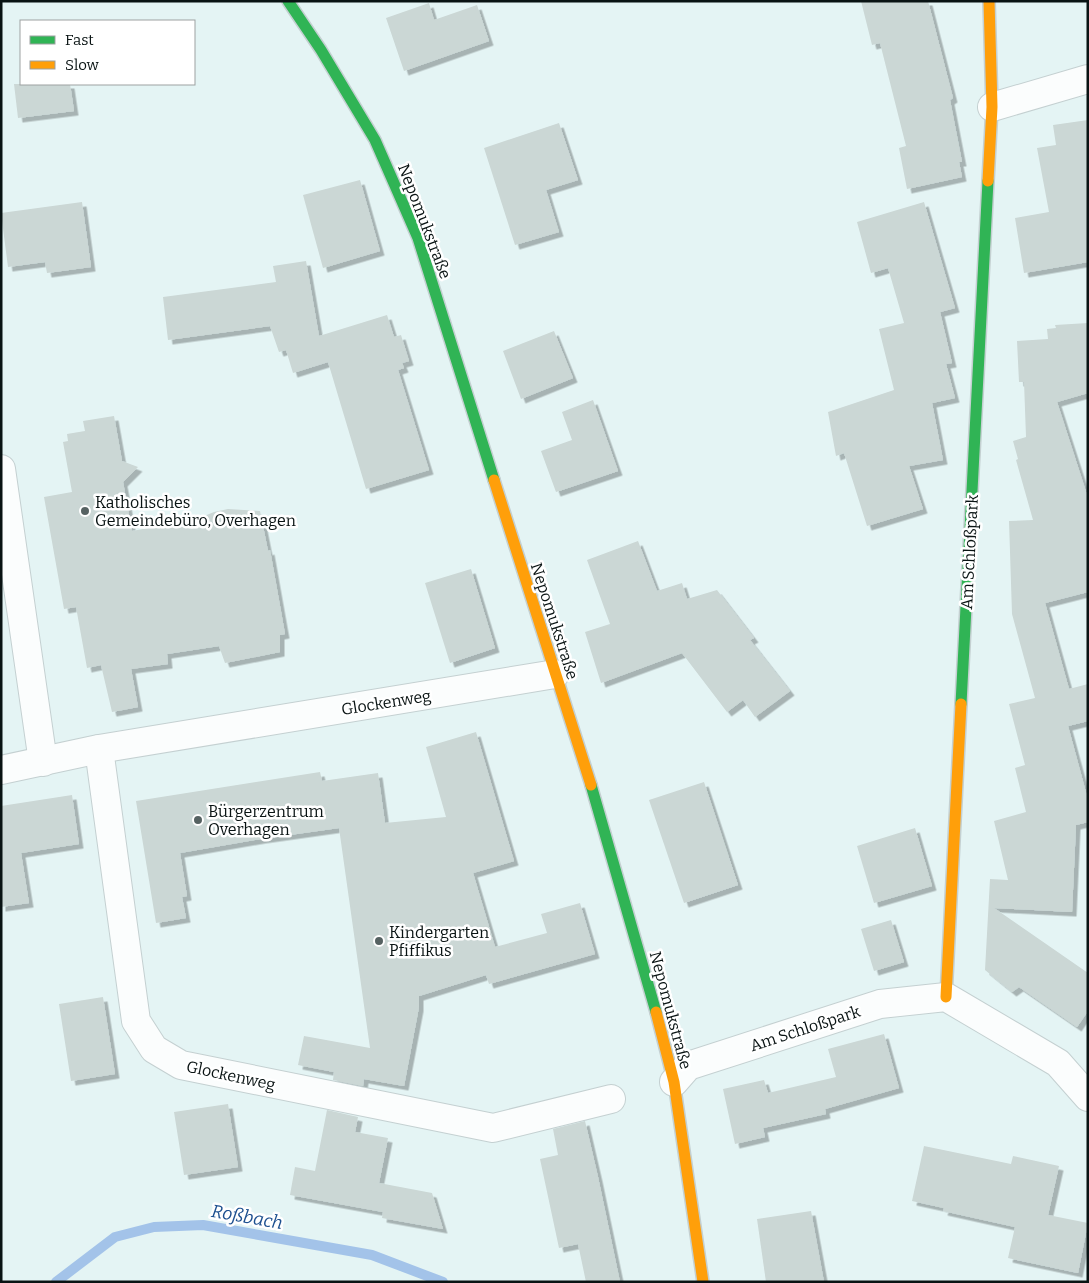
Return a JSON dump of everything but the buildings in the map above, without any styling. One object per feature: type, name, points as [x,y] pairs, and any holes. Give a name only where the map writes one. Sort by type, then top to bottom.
[{"type":"main road","name":"Nepomukstraße","points":[[288,1],[321,50],[375,140],[418,238],[600,812],[643,965],[674,1082],[702,1262],[703,1282]]},
{"type":"main road","name":"Am Schloßpark","points":[[946,997],[992,106],[989,1]]},
{"type":"street","points":[[992,106],[1088,79]]},
{"type":"street","points":[[1,469],[43,762]]},
{"type":"street","name":"Glockenweg","points":[[1,770],[99,749],[555,674]]},
{"type":"street","name":"Glockenweg","points":[[99,749],[136,1020],[154,1049],[181,1065],[493,1128],[611,1099]]},
{"type":"street","points":[[946,997],[1058,1063],[1088,1097]]},
{"type":"street","name":"Am Schloßpark","points":[[674,1082],[688,1066],[880,1004],[946,997]]},
{"type":"waterway","name":"Roßbach","points":[[56,1282],[115,1237],[154,1227],[203,1225],[372,1255],[443,1282]]},
{"type":"traffic: fast","points":[[288,1],[321,50],[375,140],[418,238],[494,480]]},
{"type":"traffic: fast","points":[[961,704],[988,181]]},
{"type":"traffic: fast","points":[[591,785],[656,1012]]},
{"type":"traffic: slow","points":[[988,181],[992,107],[989,1]]},
{"type":"traffic: slow","points":[[494,480],[591,785]]},
{"type":"traffic: slow","points":[[946,997],[961,704]]},
{"type":"traffic: slow","points":[[656,1012],[674,1082],[703,1282]]},
{"type":"place","name":"Katholisches Gemeindebüro, Overhagen","points":[[85,511]]},
{"type":"place","name":"Bürgerzentrum Overhagen","points":[[198,820]]},
{"type":"place","name":"Kindergarten Pfiffikus","points":[[379,941]]}]
